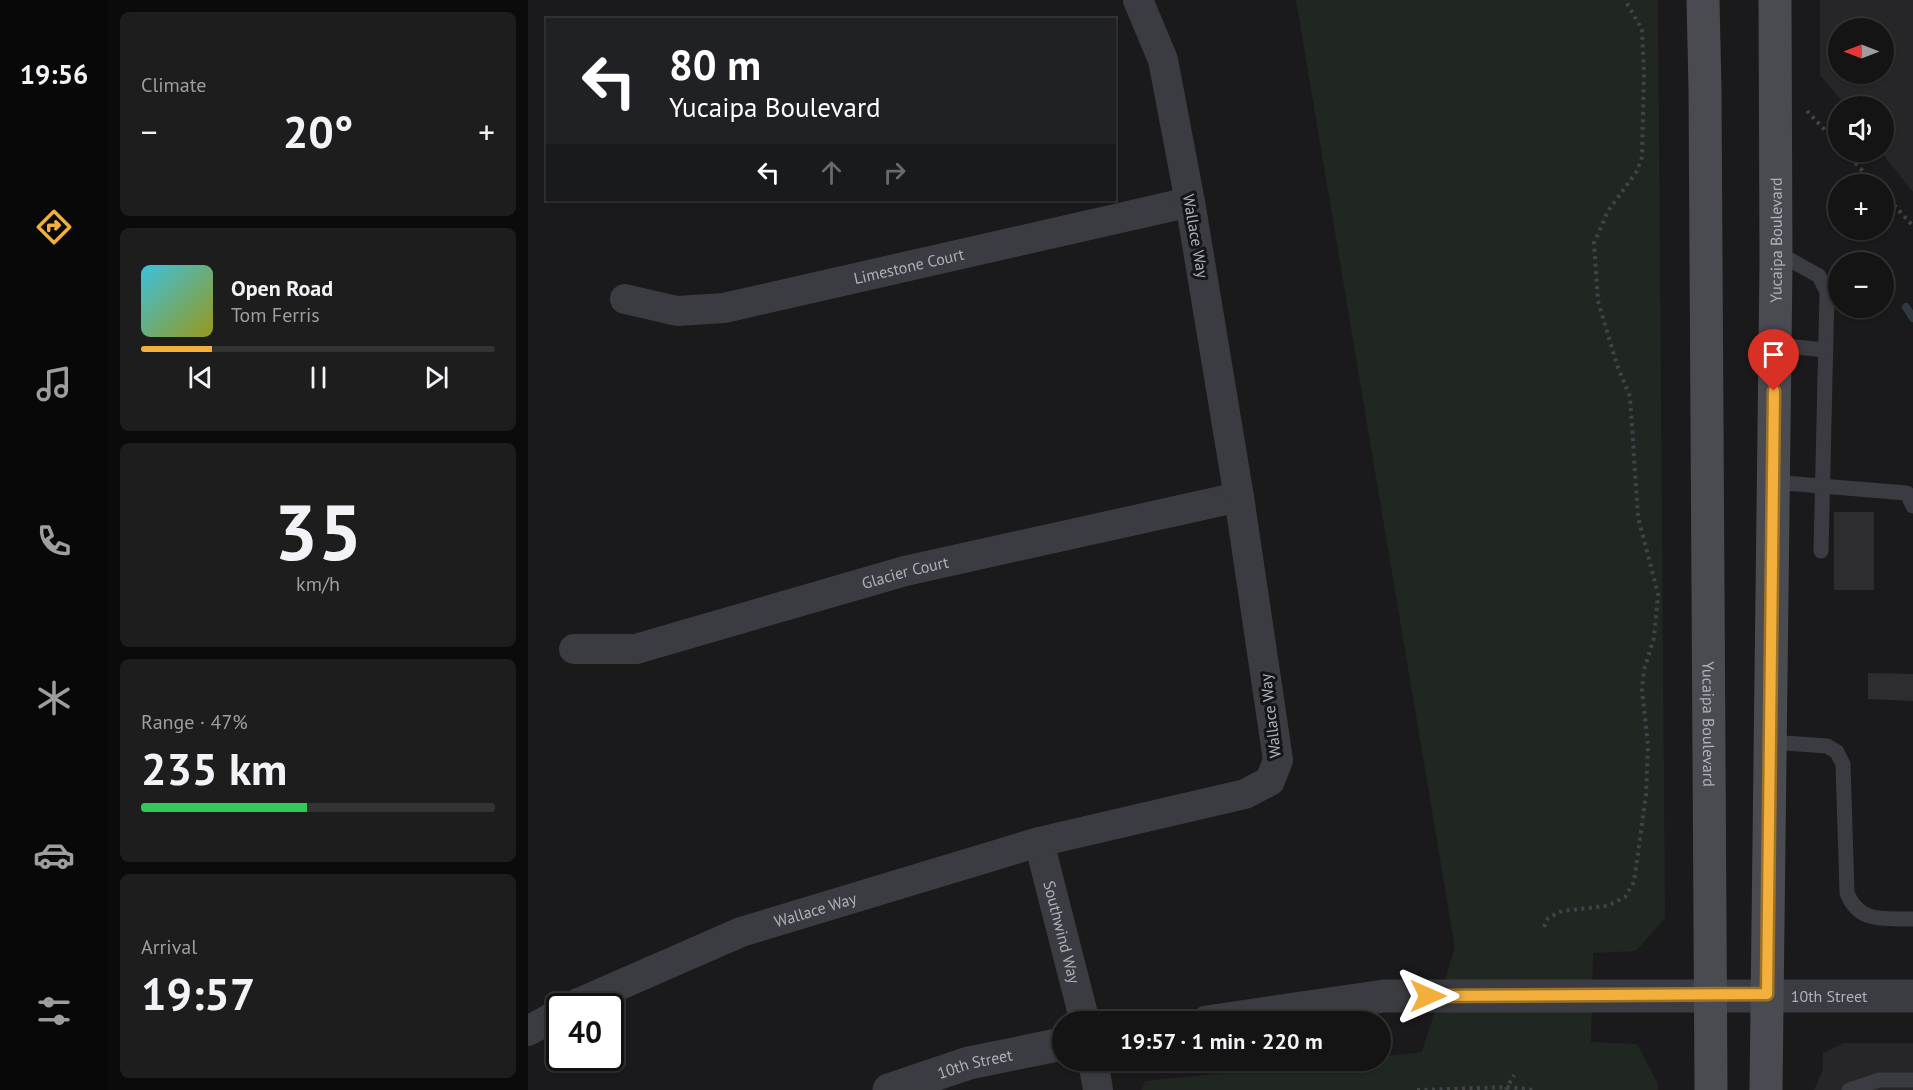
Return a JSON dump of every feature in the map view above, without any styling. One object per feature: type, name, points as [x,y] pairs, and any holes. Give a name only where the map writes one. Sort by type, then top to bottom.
[{"type":"main road","name":"Yucaipa Boulevard","points":[[1703,0],[1706,89],[1711,1090]]},
{"type":"main road","name":"Yucaipa Boulevard","points":[[1766,1090],[1776,252],[1775,0]]},
{"type":"street","name":"Wallace Way","points":[[602,993],[741,932],[1039,842],[1245,794],[1270,781],[1278,760],[1239,497],[1190,202],[1163,60],[1138,0]]},
{"type":"street","name":"Limestone Court","points":[[625,299],[677,311],[724,308],[1190,202]]},
{"type":"street","name":"Glacier Court","points":[[574,649],[636,649],[905,572],[1239,497]]},
{"type":"street","name":"Southwind Way","points":[[1039,842],[1083,1011]]},
{"type":"street","name":"10th Street","points":[[1282,1011],[1384,996],[1767,994],[1913,996]]},
{"type":"street","points":[[528,1031],[546,1021]]},
{"type":"street","name":"10th Street","points":[[889,1090],[969,1063],[1052,1046]]},
{"type":"street","points":[[1095,1071],[1098,1090]]},
{"type":"lane","points":[[1776,252],[1819,276],[1827,292],[1821,551]]},
{"type":"lane","points":[[1775,345],[1826,350]]},
{"type":"lane","points":[[1773,482],[1907,493],[1913,506]]},
{"type":"lane","points":[[1770,742],[1827,746],[1837,752],[1843,764],[1847,893],[1852,905],[1862,914],[1874,918],[1913,919]]},
{"type":"lane","points":[[1850,1090],[1879,1080],[1913,1080]]},
{"type":"path","points":[[1544,927],[1548,918],[1562,911],[1607,906],[1625,897],[1634,882],[1646,795],[1648,746],[1642,689],[1644,670],[1654,638],[1658,594],[1638,517],[1630,397],[1617,365],[1598,301],[1594,243],[1608,211],[1636,171],[1642,157],[1644,73],[1642,29],[1625,0]]},
{"type":"path","points":[[1804,107],[1828,133]]},
{"type":"path","points":[[1854,162],[1866,174]]},
{"type":"path","points":[[1894,205],[1913,226]]},
{"type":"path","points":[[1507,1089],[1514,1075]]},
{"type":"path","points":[[1417,1090],[1536,1090]]},
{"type":"shaded area","points":[[1296,0],[1658,0],[1665,918],[1636,951],[1593,953],[1591,1042],[1637,1044],[1658,1084],[1658,1090],[1141,1090],[1145,1081],[1244,1071],[1391,1071],[1391,1056],[1422,1052],[1455,948]]},
{"type":"shaded area","points":[[1820,0],[1913,0],[1913,192],[1889,162],[1894,162],[1894,96],[1838,96],[1820,75]]},
{"type":"shaded area","points":[[1844,1043],[1913,1043],[1913,1090],[1814,1090],[1823,1070],[1823,1053]]},
{"type":"building","points":[[1834,512],[1874,512],[1874,590],[1834,590]]},
{"type":"building","points":[[1868,673],[1913,674],[1913,701],[1868,699]]},
{"type":"waterway","points":[[1906,307],[1913,318]]},
{"type":"route","points":[[1428,996],[1767,994],[1774,391]]}]
